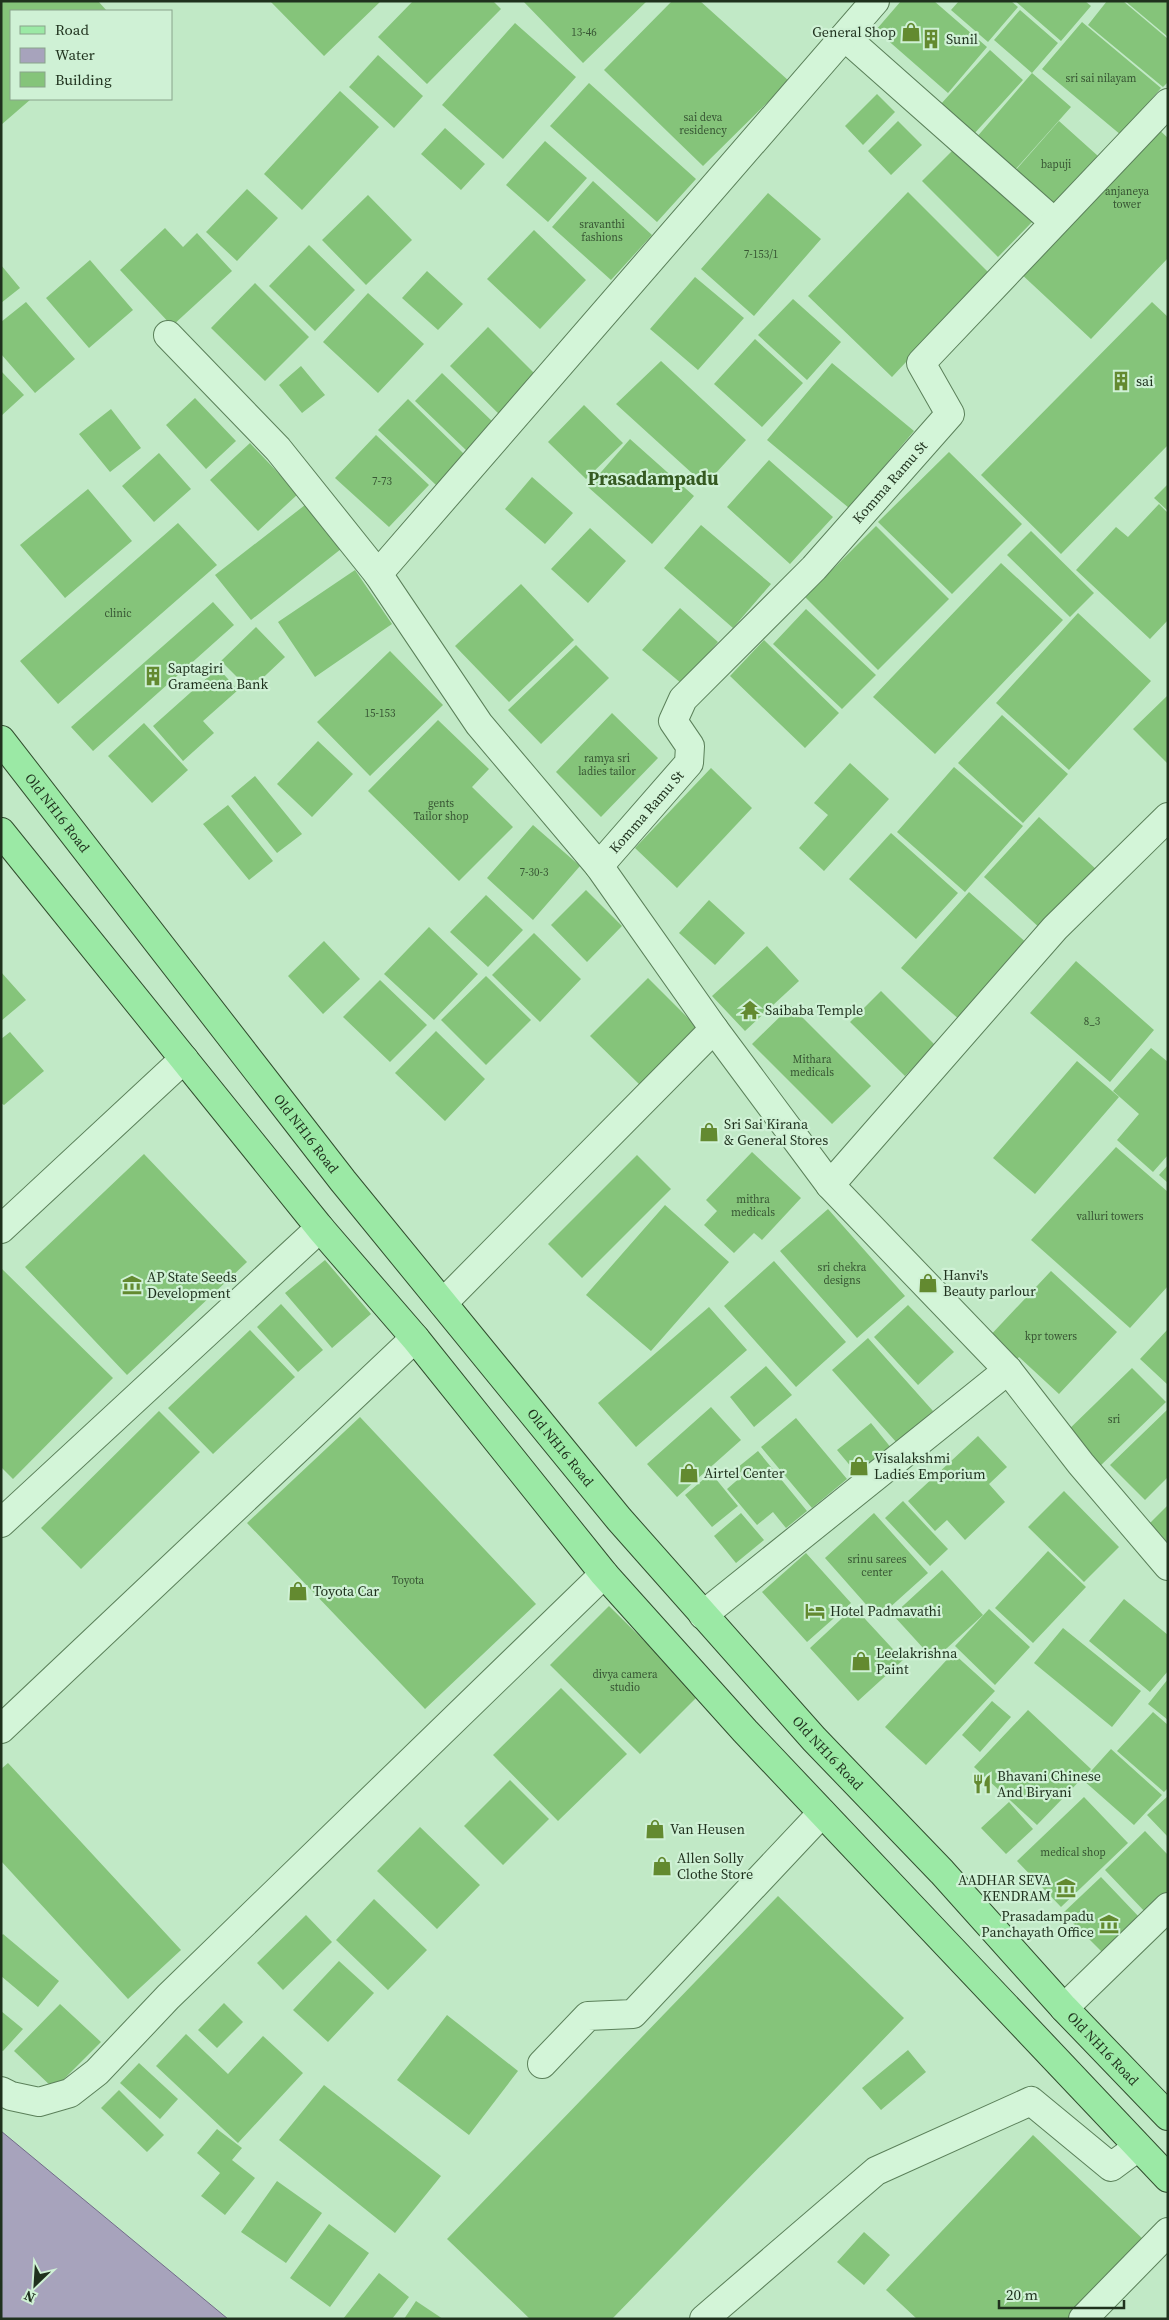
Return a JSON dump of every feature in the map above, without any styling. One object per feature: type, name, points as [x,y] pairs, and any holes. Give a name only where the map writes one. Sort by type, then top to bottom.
[{"type":"main road","name":"Old NH16 Road","points":[[1,740],[343,1181],[619,1519],[820,1745],[942,1872],[1064,2008],[1168,2116]]},
{"type":"main road","points":[[4,841],[184,1059],[320,1228],[415,1338],[604,1574],[822,1813],[1168,2178]]},
{"type":"street","points":[[378,574],[845,36],[862,6]]},
{"type":"street","points":[[845,36],[1054,222]]},
{"type":"street","name":"Komma Ramu St","points":[[599,866],[689,764],[690,746],[673,721],[683,699],[814,568],[950,414],[921,363],[1168,104]]},
{"type":"street","points":[[168,335],[278,449],[378,574],[479,724],[599,866],[714,1029],[830,1185],[1008,1370],[1081,1464],[1168,1566]]},
{"type":"street","points":[[830,1185],[1055,928],[1168,817]]},
{"type":"street","points":[[443,1303],[714,1029]]},
{"type":"street","points":[[1,1228],[184,1059]]},
{"type":"street","points":[[1,1523],[320,1228]]},
{"type":"street","points":[[1,1729],[415,1338]]},
{"type":"street","points":[[703,1615],[1008,1370]]},
{"type":"street","points":[[1,2091],[11,2096],[39,2102],[70,2093],[97,2072],[168,1998],[604,1574]]},
{"type":"street","points":[[542,2064],[588,2016],[633,2014],[822,1813]]},
{"type":"street","points":[[1064,2008],[1168,1907]]},
{"type":"street","points":[[704,2319],[876,2171],[1031,2101],[1111,2167],[1138,2147]]},
{"type":"street","points":[[1083,2319],[1168,2232]]},
{"type":"water","points":[[1,2131],[228,2319],[1,2319]]},
{"type":"building","points":[[1,1],[98,1],[106,10],[10,10],[10,100],[30,100],[1,125]]},
{"type":"building","points":[[270,1],[381,1],[324,56]]},
{"type":"building","points":[[413,1],[493,1],[501,9],[427,84],[378,37]]},
{"type":"building","points":[[523,1],[647,1],[583,63]]},
{"type":"building","points":[[672,1],[700,1],[789,81],[703,166],[604,70]]},
{"type":"building","name":"Sunil","points":[[901,1],[934,1],[987,47],[948,93],[876,30]]},
{"type":"building","points":[[959,1],[1011,1],[1018,7],[988,42],[951,10]]},
{"type":"building","points":[[1015,1],[1085,1],[1091,6],[1061,41]]},
{"type":"building","points":[[1107,1],[1123,1],[1168,39],[1168,82],[1163,87],[1088,25]]},
{"type":"building","points":[[1125,1],[1168,1],[1168,37]]},
{"type":"building","points":[[1020,10],[1058,43],[1032,73],[994,40]]},
{"type":"building","points":[[1082,22],[1161,88],[1121,135],[1042,69]]},
{"type":"building","points":[[515,23],[576,77],[503,159],[442,105]]},
{"type":"building","points":[[990,50],[1023,80],[973,135],[940,105]]},
{"type":"building","points":[[378,55],[423,96],[394,128],[349,87]]},
{"type":"building","points":[[1032,73],[1071,107],[1014,171],[976,138]]},
{"type":"building","points":[[589,83],[696,179],[657,222],[550,126]]},
{"type":"building","points":[[340,91],[379,127],[302,210],[264,174]]},
{"type":"building","points":[[877,94],[895,112],[863,145],[845,126]]},
{"type":"building","points":[[898,121],[922,145],[891,175],[868,151]]},
{"type":"building","points":[[1059,121],[1098,156],[1054,206],[1014,172]]},
{"type":"building","points":[[1155,126],[1168,138],[1168,258],[1091,339],[1018,271]]},
{"type":"building","points":[[445,128],[485,164],[461,190],[421,154]]},
{"type":"building","points":[[545,141],[587,178],[548,222],[506,185]]},
{"type":"building","points":[[957,146],[1033,221],[998,257],[922,181]]},
{"type":"building","points":[[593,181],[652,235],[611,280],[552,227]]},
{"type":"building","points":[[247,189],[278,218],[237,261],[206,232]]},
{"type":"building","points":[[908,192],[989,273],[892,377],[808,296]]},
{"type":"building","points":[[768,193],[821,239],[754,316],[701,269]]},
{"type":"building","points":[[368,195],[412,240],[366,285],[322,240]]},
{"type":"building","points":[[165,228],[183,247],[197,233],[232,271],[172,326],[120,270]]},
{"type":"building","points":[[534,230],[586,280],[540,329],[487,279]]},
{"type":"building","points":[[309,245],[355,290],[315,331],[269,286]]},
{"type":"building","points":[[90,260],[133,310],[89,348],[46,298]]},
{"type":"building","points":[[1,265],[20,288],[1,303]]},
{"type":"building","points":[[427,271],[463,304],[438,330],[402,298]]},
{"type":"building","points":[[695,277],[744,318],[698,370],[650,329]]},
{"type":"building","points":[[255,283],[309,337],[265,381],[211,328]]},
{"type":"building","points":[[368,293],[424,344],[378,393],[323,342]]},
{"type":"building","points":[[793,299],[841,342],[807,380],[758,335]]},
{"type":"building","points":[[26,302],[75,359],[35,393],[1,354],[1,322]]},
{"type":"building","name":"sai","points":[[1152,302],[1168,317],[1168,445],[1061,554],[981,475]]},
{"type":"building","points":[[488,327],[540,379],[501,416],[450,366]]},
{"type":"building","points":[[755,339],[803,383],[762,427],[714,384]]},
{"type":"building","points":[[661,361],[746,440],[705,485],[616,404]]},
{"type":"building","points":[[832,363],[914,431],[849,508],[767,440]]},
{"type":"building","points":[[301,366],[325,395],[302,413],[279,385]]},
{"type":"building","points":[[1,371],[24,395],[1,416]]},
{"type":"building","points":[[442,373],[494,423],[467,451],[415,401]]},
{"type":"building","points":[[195,398],[236,441],[206,469],[166,425]]},
{"type":"building","points":[[408,399],[464,454],[436,485],[378,430]]},
{"type":"building","points":[[584,405],[623,443],[586,479],[548,442]]},
{"type":"building","points":[[111,409],[141,448],[110,472],[79,434]]},
{"type":"building","points":[[376,435],[429,485],[389,527],[335,478]]},
{"type":"building","points":[[630,439],[694,496],[652,544],[588,487]]},
{"type":"building","points":[[250,443],[298,494],[258,531],[210,480]]},
{"type":"building","points":[[949,452],[1022,524],[952,594],[878,522]]},
{"type":"building","points":[[159,453],[191,489],[154,522],[122,486]]},
{"type":"building","points":[[769,460],[833,517],[790,564],[727,507]]},
{"type":"building","points":[[532,477],[573,513],[545,544],[505,509]]},
{"type":"building","points":[[1168,484],[1168,511],[1154,498]]},
{"type":"building","points":[[88,489],[132,541],[65,598],[20,545]]},
{"type":"building","points":[[1159,504],[1168,513],[1168,620],[1150,639],[1076,570],[1116,527],[1128,537]]},
{"type":"building","points":[[305,505],[341,549],[251,620],[215,575]]},
{"type":"building","points":[[178,523],[217,565],[58,704],[20,661]]},
{"type":"building","points":[[701,525],[771,584],[733,628],[664,568]]},
{"type":"building","points":[[876,526],[949,599],[878,670],[805,597]]},
{"type":"building","points":[[590,528],[626,561],[588,603],[551,569]]},
{"type":"building","points":[[1031,531],[1094,593],[1070,617],[1007,555]]},
{"type":"building","points":[[1001,563],[1063,620],[935,754],[873,697]]},
{"type":"building","points":[[355,570],[392,624],[315,677],[278,622]]},
{"type":"building","points":[[521,584],[574,640],[509,702],[455,646]]},
{"type":"building","name":"Saptagiri Grameena Bank","points":[[213,602],[234,625],[93,751],[71,727]]},
{"type":"building","points":[[680,608],[718,642],[682,684],[642,650]]},
{"type":"building","points":[[806,609],[876,675],[842,709],[773,644]]},
{"type":"building","points":[[1078,613],[1151,681],[1069,770],[996,703]]},
{"type":"building","points":[[256,627],[285,657],[250,690],[221,661]]},
{"type":"building","points":[[764,640],[839,713],[805,748],[730,676]]},
{"type":"building","points":[[576,645],[609,678],[541,744],[508,710]]},
{"type":"building","points":[[390,651],[443,705],[370,776],[317,722]]},
{"type":"building","points":[[218,668],[238,690],[203,721],[214,733],[183,761],[153,726]]},
{"type":"building","points":[[1168,697],[1168,764],[1133,729]]},
{"type":"building","points":[[612,713],[658,758],[601,817],[556,772]]},
{"type":"building","points":[[1002,715],[1068,774],[1023,823],[958,763]]},
{"type":"building","points":[[438,720],[489,769],[472,787],[513,827],[459,881],[368,791]]},
{"type":"building","points":[[144,723],[188,770],[152,803],[108,756]]},
{"type":"building","points":[[318,741],[353,774],[312,817],[277,784]]},
{"type":"building","points":[[850,763],[889,799],[824,871],[799,848],[828,815],[814,803]]},
{"type":"building","points":[[954,767],[1023,826],[965,892],[897,832]]},
{"type":"building","points":[[711,768],[752,808],[677,888],[635,848]]},
{"type":"building","points":[[255,776],[302,834],[277,853],[231,796]]},
{"type":"building","points":[[228,805],[273,861],[249,880],[203,824]]},
{"type":"building","points":[[1039,817],[1097,870],[1042,930],[984,877]]},
{"type":"building","points":[[533,825],[580,866],[533,920],[487,878]]},
{"type":"building","points":[[891,833],[958,893],[916,939],[849,879]]},
{"type":"building","points":[[586,890],[622,926],[587,962],[551,925]]},
{"type":"building","points":[[969,892],[1029,945],[961,1021],[901,968]]},
{"type":"building","points":[[486,895],[523,930],[488,967],[450,932]]},
{"type":"building","points":[[709,900],[745,933],[715,965],[679,933]]},
{"type":"building","points":[[429,927],[478,974],[434,1020],[384,974]]},
{"type":"building","points":[[534,933],[581,979],[540,1022],[492,975]]},
{"type":"building","points":[[324,941],[360,979],[323,1014],[288,976]]},
{"type":"building","points":[[767,946],[799,981],[745,1031],[712,996]]},
{"type":"building","points":[[1076,961],[1154,1030],[1110,1082],[1030,1013]]},
{"type":"building","points":[[1,972],[26,1000],[1,1021]]},
{"type":"building","points":[[486,976],[531,1020],[486,1065],[441,1020]]},
{"type":"building","points":[[648,978],[698,1028],[640,1085],[590,1036]]},
{"type":"building","points":[[380,980],[427,1025],[390,1062],[343,1017]]},
{"type":"building","points":[[881,991],[935,1045],[905,1076],[850,1022]]},
{"type":"building","points":[[791,1006],[871,1086],[832,1124],[752,1044]]},
{"type":"building","points":[[436,1031],[485,1079],[445,1121],[395,1073]]},
{"type":"building","points":[[10,1032],[44,1071],[4,1105],[1,1103],[1,1039]]},
{"type":"building","points":[[1151,1048],[1168,1062],[1168,1155],[1153,1172],[1117,1140],[1139,1114],[1113,1091]]},
{"type":"building","points":[[1077,1061],[1119,1097],[1035,1194],[993,1158]]},
{"type":"building","points":[[1116,1147],[1168,1192],[1168,1286],[1130,1328],[1031,1240]]},
{"type":"building","points":[[752,1152],[801,1198],[762,1240],[754,1233],[734,1253],[704,1225],[717,1211],[706,1200]]},
{"type":"building","points":[[144,1154],[247,1262],[127,1375],[25,1267]]},
{"type":"building","points":[[637,1155],[671,1189],[582,1278],[548,1244]]},
{"type":"building","points":[[1168,1165],[1168,1183],[1159,1175]]},
{"type":"building","points":[[665,1205],[729,1262],[651,1351],[586,1295]]},
{"type":"building","points":[[828,1209],[905,1296],[857,1338],[780,1251]]},
{"type":"building","points":[[325,1260],[371,1314],[332,1348],[285,1293]]},
{"type":"building","points":[[774,1261],[846,1342],[796,1387],[724,1306]]},
{"type":"building","points":[[1,1268],[113,1378],[13,1479],[1,1467]]},
{"type":"building","points":[[1051,1271],[1117,1332],[1059,1394],[1019,1357],[1012,1365],[986,1340]]},
{"type":"building","points":[[281,1304],[323,1350],[298,1372],[257,1327]]},
{"type":"building","points":[[908,1305],[954,1352],[918,1385],[874,1337]]},
{"type":"building","points":[[709,1307],[747,1350],[636,1447],[598,1403]]},
{"type":"building","points":[[1168,1329],[1168,1385],[1140,1359]]},
{"type":"building","points":[[250,1330],[295,1377],[213,1454],[168,1408]]},
{"type":"building","points":[[868,1338],[933,1411],[897,1443],[832,1370]]},
{"type":"building","points":[[766,1366],[792,1395],[754,1427],[730,1397]]},
{"type":"building","points":[[1132,1368],[1166,1402],[1096,1470],[1062,1436]]},
{"type":"building","points":[[711,1407],[741,1440],[677,1497],[647,1464]]},
{"type":"building","points":[[1168,1409],[1168,1477],[1145,1500],[1110,1465]]},
{"type":"building","points":[[159,1411],[200,1452],[81,1569],[41,1528]]},
{"type":"building","points":[[360,1417],[536,1604],[425,1709],[247,1523]]},
{"type":"building","points":[[796,1418],[847,1479],[812,1508],[761,1447]]},
{"type":"building","points":[[871,1423],[896,1454],[863,1481],[837,1450]]},
{"type":"building","points":[[978,1436],[1007,1467],[989,1484],[1005,1502],[965,1540],[947,1520],[935,1531],[908,1501]]},
{"type":"building","points":[[758,1451],[807,1511],[786,1528],[773,1512],[757,1525],[727,1489],[743,1475],[737,1468]]},
{"type":"building","points":[[711,1473],[738,1506],[712,1527],[685,1495]]},
{"type":"building","points":[[1064,1491],[1119,1547],[1084,1582],[1028,1527]]},
{"type":"building","points":[[903,1501],[948,1549],[930,1566],[885,1518]]},
{"type":"building","points":[[1168,1505],[1168,1543],[1149,1524]]},
{"type":"building","points":[[741,1513],[764,1540],[736,1563],[714,1536]]},
{"type":"building","points":[[874,1513],[928,1573],[878,1618],[825,1558]]},
{"type":"building","points":[[1048,1551],[1086,1587],[1033,1643],[995,1608]]},
{"type":"building","points":[[806,1553],[851,1603],[807,1642],[762,1592]]},
{"type":"building","points":[[942,1570],[983,1615],[934,1660],[893,1615]]},
{"type":"building","points":[[1124,1599],[1168,1635],[1168,1671],[1150,1692],[1089,1641]]},
{"type":"building","points":[[609,1606],[699,1695],[640,1754],[550,1665]]},
{"type":"building","points":[[854,1607],[903,1660],[858,1701],[810,1648]]},
{"type":"building","points":[[989,1609],[1030,1647],[995,1685],[955,1646]]},
{"type":"building","points":[[1063,1628],[1141,1691],[1112,1727],[1034,1663]]},
{"type":"building","points":[[953,1653],[995,1691],[926,1765],[885,1727]]},
{"type":"building","points":[[1168,1679],[1168,1720],[1148,1704]]},
{"type":"building","points":[[561,1688],[627,1754],[558,1821],[493,1755]]},
{"type":"building","points":[[992,1701],[1011,1717],[980,1752],[962,1735]]},
{"type":"building","points":[[1028,1710],[1091,1769],[1037,1825],[974,1767]]},
{"type":"building","points":[[1153,1712],[1168,1725],[1168,1788],[1164,1792],[1117,1751]]},
{"type":"building","points":[[1111,1749],[1162,1795],[1134,1825],[1083,1780]]},
{"type":"building","points":[[8,1763],[181,1950],[128,1999],[1,1861],[1,1769]]},
{"type":"building","points":[[510,1780],[549,1819],[503,1865],[464,1826]]},
{"type":"building","points":[[1168,1796],[1168,1837],[1147,1815]]},
{"type":"building","points":[[1084,1797],[1128,1843],[1061,1907],[1017,1861]]},
{"type":"building","points":[[1009,1802],[1033,1829],[1006,1854],[981,1828]]},
{"type":"building","points":[[420,1827],[480,1885],[437,1929],[377,1871]]},
{"type":"building","points":[[1145,1831],[1168,1855],[1168,1895],[1148,1915],[1105,1870]]},
{"type":"building","points":[[1101,1877],[1140,1918],[1103,1953],[1063,1913]]},
{"type":"building","points":[[778,1896],[904,2018],[612,2319],[530,2319],[447,2239]]},
{"type":"building","points":[[374,1899],[427,1950],[388,1990],[336,1940]]},
{"type":"building","points":[[306,1915],[332,1942],[283,1990],[257,1963]]},
{"type":"building","points":[[3,1934],[59,1981],[38,2007],[1,1976],[1,1936]]},
{"type":"building","points":[[339,1961],[374,1993],[328,2042],[293,2010]]},
{"type":"building","points":[[224,2003],[243,2022],[217,2048],[198,2030]]},
{"type":"building","points":[[60,2004],[101,2042],[54,2089],[14,2051]]},
{"type":"building","points":[[1,2011],[23,2029],[3,2051],[1,2050]]},
{"type":"building","points":[[447,2015],[518,2071],[469,2135],[397,2080]]},
{"type":"building","points":[[186,2034],[228,2074],[263,2036],[303,2073],[238,2143],[156,2066]]},
{"type":"building","points":[[908,2050],[926,2072],[881,2110],[862,2088]]},
{"type":"building","points":[[139,2063],[178,2099],[160,2119],[120,2083]]},
{"type":"building","points":[[324,2085],[441,2176],[395,2233],[279,2140]]},
{"type":"building","points":[[119,2090],[164,2135],[147,2152],[101,2108]]},
{"type":"building","points":[[217,2129],[242,2148],[232,2160],[255,2178],[225,2215],[201,2196],[220,2173],[197,2153]]},
{"type":"building","points":[[1033,2135],[1145,2241],[1072,2319],[917,2319],[886,2290]]},
{"type":"building","points":[[277,2181],[322,2213],[286,2263],[241,2232]]},
{"type":"building","points":[[329,2224],[369,2253],[330,2307],[290,2278]]},
{"type":"building","points":[[864,2232],[890,2255],[864,2285],[837,2262]]},
{"type":"building","points":[[379,2273],[409,2297],[392,2319],[343,2319]]},
{"type":"building","points":[[416,2301],[443,2319],[404,2319]]},
{"type":"place","name":"General Shop","points":[[911,32]]},
{"type":"place","name":"Sunil","points":[[931,39]]},
{"type":"place","name":"sai","points":[[1121,381]]},
{"type":"place","name":"Saptagiri Grameena Bank","points":[[153,676]]},
{"type":"place","name":"Saibaba Temple","points":[[750,1010]]},
{"type":"place","name":"Sri Sai Kirana & General Stores","points":[[709,1132]]},
{"type":"place","name":"Hanvi's Beauty parlour","points":[[928,1283]]},
{"type":"place","name":"AP State Seeds Development","points":[[132,1285]]},
{"type":"place","name":"Visalakshmi Ladies Emporium","points":[[859,1466]]},
{"type":"place","name":"Airtel Center","points":[[689,1473]]},
{"type":"place","name":"Toyota Car","points":[[298,1591]]},
{"type":"place","name":"Hotel Padmavathi","points":[[815,1611]]},
{"type":"place","name":"Leelakrishna Paint","points":[[861,1661]]},
{"type":"place","name":"Bhavani Chinese And Biryani","points":[[982,1784]]},
{"type":"place","name":"Van Heusen","points":[[655,1829]]},
{"type":"place","name":"Allen Solly Clothe Store","points":[[662,1866]]},
{"type":"place","name":"AADHAR SEVA KENDRAM","points":[[1066,1888]]},
{"type":"place","name":"Prasadampadu Panchayath Office","points":[[1109,1924]]},
{"type":"district","name":"Prasadampadu","points":[[653,478]]}]
